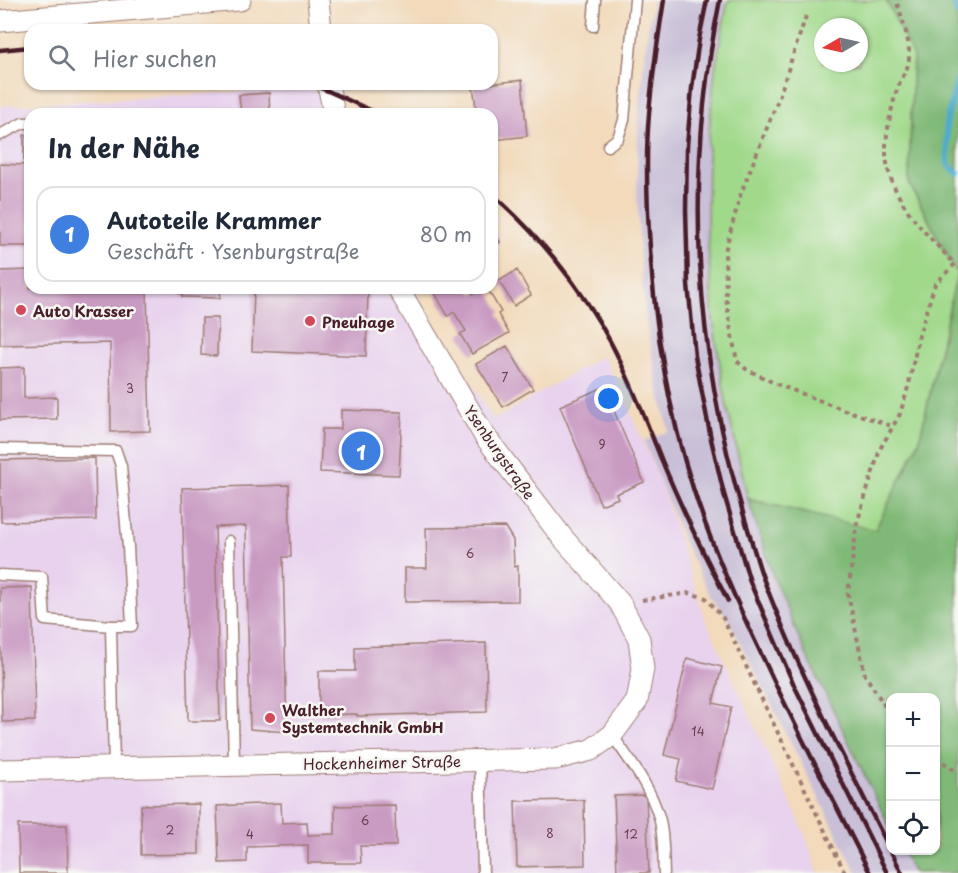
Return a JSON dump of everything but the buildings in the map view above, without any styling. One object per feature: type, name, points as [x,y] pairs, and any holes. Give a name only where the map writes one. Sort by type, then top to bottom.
[{"type":"street","points":[[0,21],[240,0]]},
{"type":"street","points":[[318,0],[320,24]]},
{"type":"street","points":[[329,90],[333,108]]},
{"type":"street","name":"Ysenburgstraße","points":[[402,294],[484,435],[562,537],[620,603]]},
{"type":"street","name":"Hockenheimer Straße","points":[[0,770],[555,759],[591,750],[612,735],[637,701],[643,669],[639,639],[620,603]]},
{"type":"lane","points":[[593,26],[595,0]]},
{"type":"lane","points":[[608,146],[618,138],[624,120],[635,0]]},
{"type":"lane","points":[[0,135],[24,123]]},
{"type":"lane","points":[[0,449],[116,451],[121,466],[132,626],[45,620],[42,577],[0,574]]},
{"type":"lane","points":[[229,541],[234,765]]},
{"type":"lane","points":[[111,626],[114,768]]},
{"type":"lane","points":[[612,735],[650,793],[659,818],[664,873]]},
{"type":"lane","points":[[480,760],[483,873]]},
{"type":"path","points":[[886,706],[865,675],[848,594],[858,524],[880,449],[900,414],[919,336],[935,284],[957,263],[924,232],[901,199],[887,164],[885,151],[890,121],[898,86],[908,66],[905,24],[896,0]]},
{"type":"path","points":[[806,16],[778,100],[741,192],[725,251],[726,297],[737,361],[746,369],[776,384],[892,426]]},
{"type":"path","points":[[620,603],[689,593],[706,598],[723,618],[845,873]]},
{"type":"path","points":[[940,760],[958,773]]},
{"type":"shaded area","points":[[653,0],[728,0],[715,69],[708,144],[707,228],[713,320],[725,397],[748,499],[773,576],[801,643],[886,820],[886,855],[904,855],[914,873],[857,873],[728,619],[709,593],[685,544],[644,441],[669,431],[646,321],[640,258],[637,191],[638,121]]},
{"type":"shaded area","points":[[273,90],[311,90],[343,106],[344,108],[24,108],[24,294],[417,294],[494,420],[602,356],[622,393],[660,482],[706,621],[804,832],[818,873],[0,873],[0,106]]},
{"type":"green space","points":[[728,0],[886,0],[913,56],[909,183],[957,274],[919,442],[876,531],[748,499],[725,397],[713,320],[707,228],[708,144],[715,69]]},
{"type":"green space","points":[[886,0],[958,0],[958,873],[914,873],[904,855],[940,855],[940,693],[886,693],[886,820],[801,643],[773,576],[748,499],[875,530],[919,442],[957,274],[909,183],[913,56]]},
{"type":"waterway","points":[[952,0],[958,14]]},
{"type":"waterway","points":[[958,78],[946,123],[948,164],[958,174]]},
{"type":"railway","points":[[664,0],[649,114],[647,198],[655,309],[676,429],[700,510],[735,598],[790,715],[870,873]]},
{"type":"railway","points":[[707,0],[692,88],[687,146],[686,210],[688,284],[695,356],[711,439],[724,494],[750,582],[794,685],[887,873]]},
{"type":"railway","points":[[720,0],[709,66],[702,132],[699,198],[700,264],[715,396],[729,461],[763,578],[811,691],[902,873]]},
{"type":"railway","points":[[0,50],[24,48]]},
{"type":"railway","points":[[325,90],[366,108]]},
{"type":"railway","points":[[498,200],[558,263],[599,322],[638,401],[677,497],[728,601]]},
{"type":"place","name":"Auto Krasser","points":[[21,310]]},
{"type":"place","name":"Pneuhage","points":[[310,321]]},
{"type":"place","name":"Autoteile Krammer","points":[[361,451]]},
{"type":"place","name":"Walther Systemtechnik GmbH","points":[[270,718]]}]
